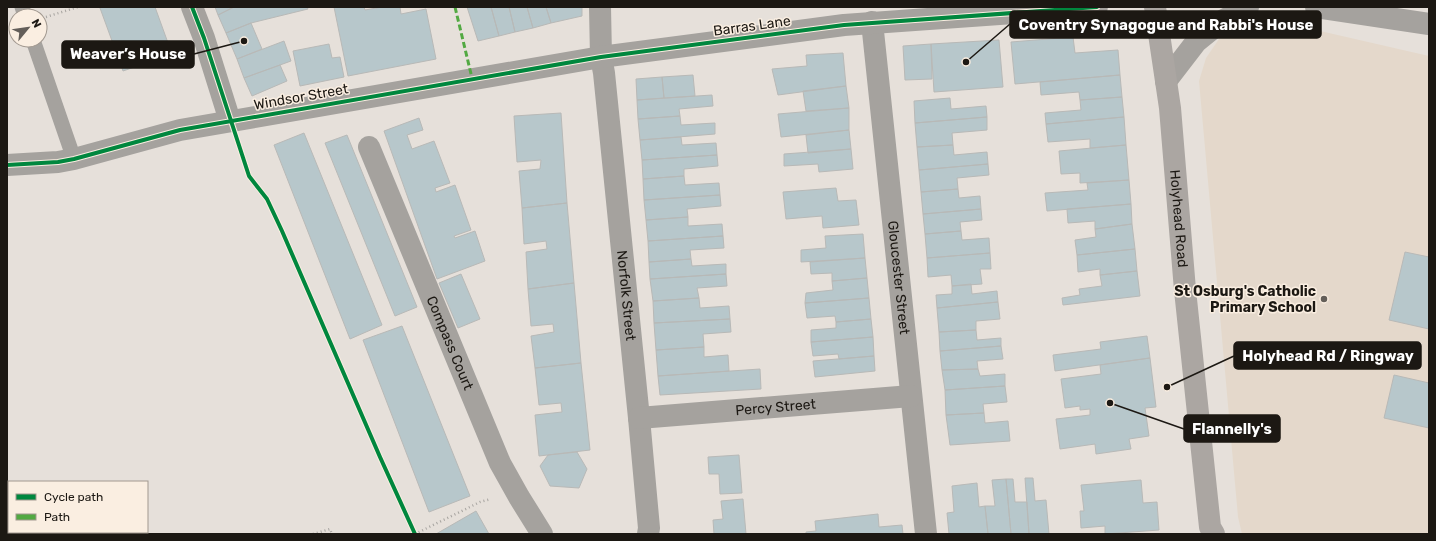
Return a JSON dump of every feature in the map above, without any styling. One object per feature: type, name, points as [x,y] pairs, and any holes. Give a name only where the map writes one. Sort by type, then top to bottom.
[{"type":"highway","name":"Holyhead Road","points":[[1155,7],[1170,108],[1185,290],[1210,532]]},
{"type":"street","points":[[192,7],[204,38],[230,121]]},
{"type":"street","name":"Norfolk Street","points":[[600,7],[601,57],[639,418],[649,528],[648,534]]},
{"type":"street","name":"Barras Lane","points":[[601,57],[872,22],[1097,7]]},
{"type":"street","points":[[1166,81],[1196,42],[1222,21],[1248,7]]},
{"type":"street","points":[[1316,7],[1429,24]]},
{"type":"street","name":"Gloucester Street","points":[[872,22],[926,534]]},
{"type":"street","name":"Windsor Street","points":[[7,165],[58,162],[180,130],[601,57]]},
{"type":"street","name":"Compass Court","points":[[369,147],[500,463],[542,534]]},
{"type":"street","name":"Percy Street","points":[[639,418],[911,396]]},
{"type":"lane","points":[[36,48],[74,159]]},
{"type":"path","points":[[48,16],[78,7]]},
{"type":"path","points":[[412,528],[415,534],[480,502],[498,497],[519,497]]},
{"type":"path","points":[[313,534],[330,528],[332,534]]},
{"type":"shaded area","name":"St Osburg's Catholic Primary School","points":[[1257,21],[1281,22],[1429,56],[1429,534],[1242,534],[1238,517],[1199,81],[1206,58],[1219,39],[1237,27]]},
{"type":"building","points":[[155,7],[172,54],[123,71],[100,8]]},
{"type":"building","points":[[215,7],[234,7],[218,15]]},
{"type":"building","points":[[234,7],[307,7],[308,9],[251,23],[226,33],[218,15]]},
{"type":"building","points":[[334,7],[364,7],[365,10],[382,7],[400,7],[401,14],[426,9],[436,59],[348,76]]},
{"type":"building","points":[[467,7],[491,7],[499,36],[478,41]]},
{"type":"building","points":[[491,7],[509,7],[515,32],[499,36]]},
{"type":"building","points":[[509,7],[527,7],[533,28],[515,32]]},
{"type":"building","points":[[527,7],[546,7],[551,23],[533,28]]},
{"type":"building","points":[[546,7],[582,7],[582,16],[551,23]]},
{"type":"building","points":[[251,23],[262,49],[237,59],[226,33]]},
{"type":"building","points":[[1073,37],[1075,53],[1118,50],[1120,75],[1015,84],[1011,42]]},
{"type":"building","points":[[999,40],[1003,87],[934,92],[931,44]]},
{"type":"building","points":[[284,41],[291,61],[244,78],[237,59]]},
{"type":"building","points":[[329,44],[332,58],[340,57],[344,77],[300,86],[293,51]]},
{"type":"building","points":[[931,44],[932,79],[905,80],[903,46]]},
{"type":"building","points":[[843,53],[846,86],[778,95],[772,69],[807,66],[806,55]]},
{"type":"building","points":[[280,65],[287,81],[252,96],[244,78]]},
{"type":"building","points":[[693,75],[695,96],[664,98],[662,77]]},
{"type":"building","points":[[1120,75],[1122,97],[1080,100],[1079,92],[1041,95],[1040,82]]},
{"type":"building","points":[[662,77],[664,98],[637,100],[636,79]]},
{"type":"building","points":[[846,86],[849,108],[806,111],[803,91]]},
{"type":"building","points":[[712,95],[713,106],[679,109],[680,116],[638,119],[637,100]]},
{"type":"building","points":[[1122,97],[1124,117],[1046,124],[1045,113],[1081,110],[1080,100]]},
{"type":"building","points":[[950,98],[951,109],[986,106],[987,117],[915,123],[914,101]]},
{"type":"building","points":[[849,108],[849,130],[781,137],[778,114]]},
{"type":"building","points":[[561,113],[567,203],[522,208],[519,171],[540,169],[541,160],[517,162],[514,116]]},
{"type":"building","points":[[680,116],[681,125],[715,123],[715,134],[640,140],[638,119]]},
{"type":"building","points":[[987,117],[987,130],[952,133],[953,145],[917,147],[915,123]]},
{"type":"building","points":[[1124,117],[1126,145],[1090,148],[1090,139],[1048,142],[1046,124]]},
{"type":"building","points":[[419,118],[423,130],[407,135],[412,149],[434,141],[450,183],[435,188],[436,192],[455,185],[471,230],[454,236],[455,238],[475,231],[485,261],[437,279],[384,131]]},
{"type":"building","points":[[849,130],[851,149],[808,153],[806,135]]},
{"type":"building","points":[[304,133],[382,325],[350,339],[274,145]]},
{"type":"building","points":[[347,135],[417,307],[395,316],[325,143]]},
{"type":"building","points":[[681,137],[682,145],[716,143],[717,155],[642,160],[640,140]]},
{"type":"building","points":[[953,145],[954,155],[987,152],[988,164],[919,170],[917,147]]},
{"type":"building","points":[[1126,145],[1129,180],[1080,183],[1080,173],[1061,174],[1059,151]]},
{"type":"building","points":[[851,149],[853,169],[819,172],[818,164],[784,166],[784,154]]},
{"type":"building","points":[[717,155],[718,166],[684,169],[684,176],[643,179],[642,160]]},
{"type":"building","points":[[988,164],[989,175],[957,178],[958,189],[921,192],[919,170]]},
{"type":"building","points":[[684,176],[685,185],[719,183],[720,195],[644,200],[643,179]]},
{"type":"building","points":[[1129,180],[1131,204],[1047,211],[1045,193],[1088,190],[1087,183]]},
{"type":"building","points":[[836,188],[838,201],[856,200],[859,225],[823,228],[822,216],[786,219],[783,192]]},
{"type":"building","points":[[958,189],[959,198],[980,196],[981,209],[923,214],[921,192]]},
{"type":"building","points":[[720,195],[721,206],[687,209],[688,217],[646,220],[644,200]]},
{"type":"building","points":[[567,203],[574,283],[528,289],[526,252],[547,249],[546,241],[524,244],[522,208]]},
{"type":"building","points":[[1131,204],[1132,224],[1095,229],[1095,221],[1068,223],[1067,209]]},
{"type":"building","points":[[981,209],[982,220],[960,222],[961,231],[925,234],[923,214]]},
{"type":"building","points":[[688,217],[688,226],[722,224],[723,236],[648,241],[646,220]]},
{"type":"building","points":[[1132,224],[1135,249],[1077,255],[1075,240],[1096,237],[1095,229]]},
{"type":"building","points":[[961,231],[962,240],[989,238],[990,253],[927,258],[925,234]]},
{"type":"building","points":[[863,234],[865,258],[801,262],[801,250],[826,248],[825,236]]},
{"type":"building","points":[[723,236],[724,248],[690,250],[691,259],[649,262],[648,241]]},
{"type":"building","points":[[1135,249],[1137,271],[1100,275],[1100,269],[1078,272],[1077,255]]},
{"type":"building","points":[[1405,252],[1429,257],[1429,329],[1389,320]]},
{"type":"building","points":[[990,253],[991,269],[980,269],[982,284],[952,286],[951,275],[928,277],[927,258]]},
{"type":"building","points":[[865,258],[867,278],[832,281],[832,273],[811,274],[810,262]]},
{"type":"building","points":[[691,259],[692,266],[726,264],[726,274],[650,279],[649,262]]},
{"type":"building","points":[[1137,271],[1140,296],[1063,305],[1062,298],[1080,295],[1079,289],[1102,286],[1100,275]]},
{"type":"building","points":[[461,274],[480,319],[458,328],[439,283]]},
{"type":"building","points":[[726,274],[727,286],[697,288],[699,298],[653,301],[650,279]]},
{"type":"building","points":[[867,278],[869,298],[805,303],[806,293],[833,290],[832,281]]},
{"type":"building","points":[[574,283],[581,363],[535,368],[531,336],[554,332],[553,324],[531,326],[528,289]]},
{"type":"building","points":[[971,284],[972,294],[997,291],[998,302],[937,308],[936,295],[952,294],[952,286]]},
{"type":"building","points":[[699,298],[700,308],[729,306],[730,319],[654,323],[653,301]]},
{"type":"building","points":[[869,298],[871,319],[836,322],[835,316],[807,318],[805,303]]},
{"type":"building","points":[[998,302],[1000,319],[976,321],[976,330],[939,332],[937,308]]},
{"type":"building","points":[[730,319],[731,332],[703,334],[704,347],[656,350],[654,323]]},
{"type":"building","points":[[871,319],[873,337],[811,342],[811,330],[836,328],[836,322]]},
{"type":"building","points":[[402,326],[470,496],[429,512],[363,340]]},
{"type":"building","points":[[976,330],[977,340],[1001,338],[1001,346],[940,351],[939,332]]},
{"type":"building","points":[[1147,336],[1150,358],[1055,371],[1053,355],[1101,349],[1100,342]]},
{"type":"building","points":[[873,337],[874,356],[839,359],[838,354],[813,356],[811,342]]},
{"type":"building","points":[[1001,346],[1003,359],[977,361],[978,369],[942,370],[940,351]]},
{"type":"building","points":[[704,347],[704,357],[728,355],[729,371],[658,376],[656,350]]},
{"type":"building","points":[[874,356],[875,371],[815,377],[813,361]]},
{"type":"building","points":[[1150,358],[1156,407],[1145,408],[1149,436],[1129,439],[1131,449],[1096,454],[1095,444],[1060,449],[1056,419],[1090,415],[1090,409],[1080,410],[1080,406],[1065,408],[1061,379],[1101,374],[1100,365]]},
{"type":"building","points":[[581,363],[590,450],[539,456],[535,415],[562,412],[561,403],[539,405],[535,368]]},
{"type":"building","points":[[760,369],[761,389],[660,395],[658,376]]},
{"type":"building","points":[[978,369],[980,376],[1005,374],[1005,386],[945,390],[942,370]]},
{"type":"building","points":[[1394,375],[1429,383],[1429,428],[1384,418]]},
{"type":"building","points":[[1005,386],[1007,402],[983,404],[984,413],[946,415],[945,390]]},
{"type":"building","points":[[984,413],[985,423],[1008,421],[1010,441],[950,445],[946,415]]},
{"type":"building","points":[[577,452],[587,469],[579,488],[550,486],[540,466],[548,455]]},
{"type":"building","points":[[739,455],[742,493],[720,494],[719,474],[709,474],[708,457]]},
{"type":"building","points":[[1025,478],[1033,478],[1035,501],[1046,500],[1049,534],[1029,534]]},
{"type":"building","points":[[1006,479],[1013,479],[1015,502],[1027,502],[1029,534],[1011,534]]},
{"type":"building","points":[[1006,479],[1011,534],[988,534],[985,506],[995,506],[992,480]]},
{"type":"building","points":[[1141,480],[1143,503],[1157,502],[1159,530],[1105,534],[1105,526],[1081,528],[1080,511],[1084,511],[1081,485]]},
{"type":"building","points":[[977,483],[979,507],[985,506],[988,534],[949,534],[947,513],[954,512],[952,486]]},
{"type":"building","points":[[743,499],[746,534],[714,534],[713,520],[723,519],[721,501]]},
{"type":"building","points":[[476,511],[489,534],[436,534]]},
{"type":"building","points":[[878,514],[879,527],[902,525],[903,534],[806,534],[806,532],[816,531],[815,521]]},
{"type":"marked path","points":[[455,7],[472,78]]},
{"type":"cycle path","points":[[192,7],[204,38],[249,176],[267,199],[282,231],[415,534]]},
{"type":"cycle path","points":[[7,165],[58,162],[180,130],[601,57],[844,25],[1097,7]]},
{"type":"place","name":"Weaver’s House","points":[[244,41]]},
{"type":"place","name":"Coventry Synagogue and Rabbi's House","points":[[966,62]]},
{"type":"place","name":"St Osburg's Catholic Primary School","points":[[1324,299]]},
{"type":"place","name":"Holyhead Rd / Ringway","points":[[1167,387]]},
{"type":"place","name":"Flannelly's","points":[[1110,403]]}]
